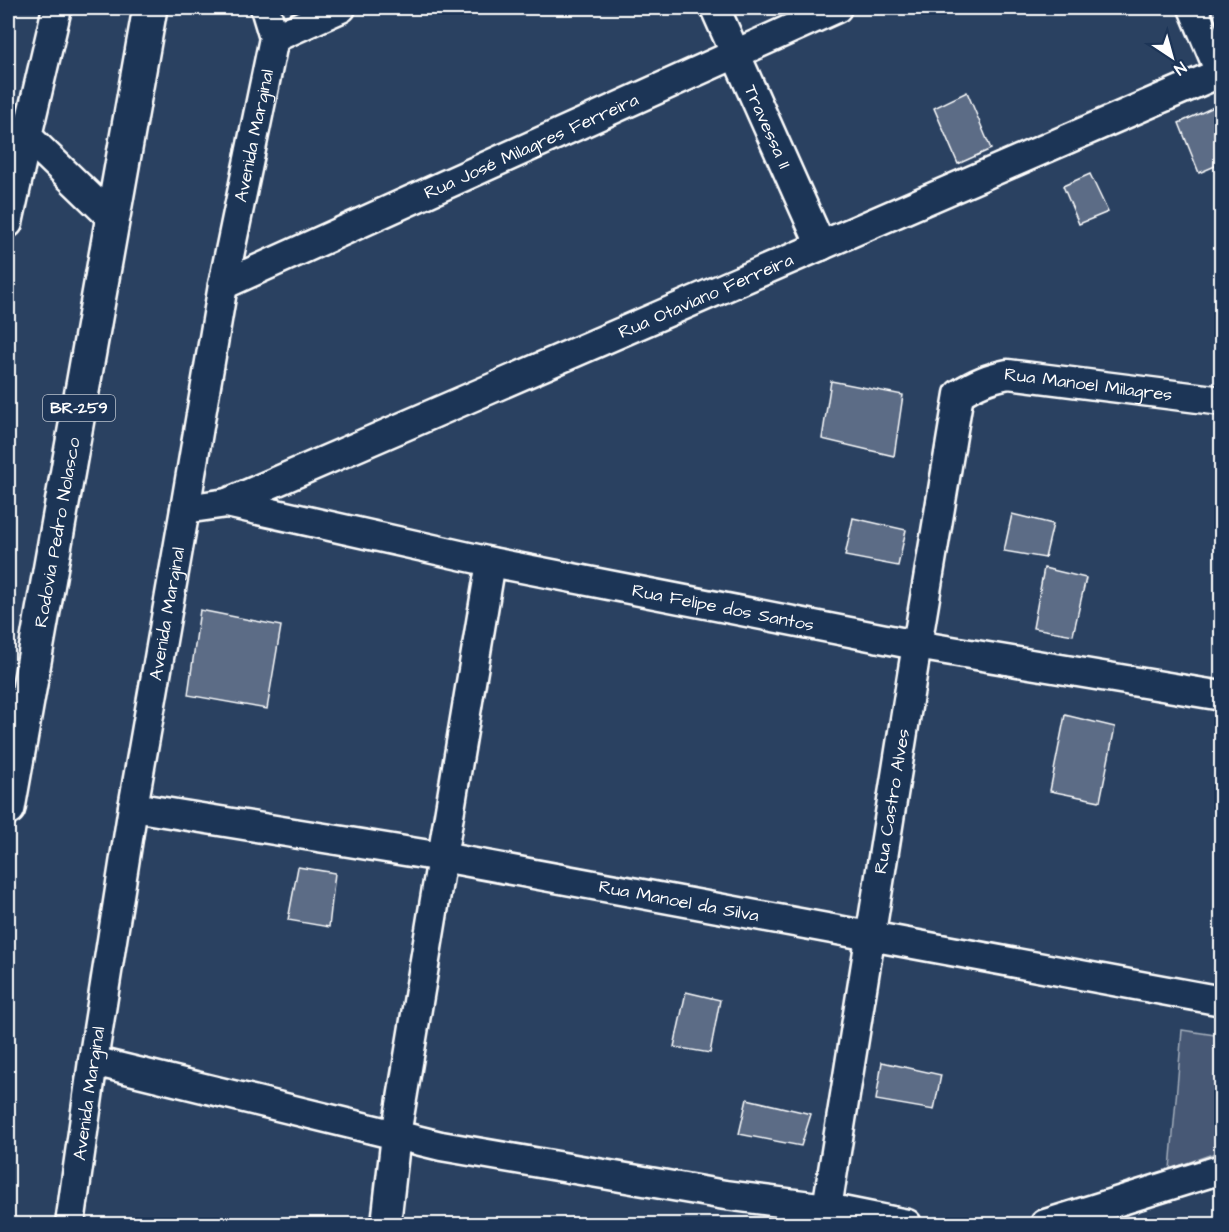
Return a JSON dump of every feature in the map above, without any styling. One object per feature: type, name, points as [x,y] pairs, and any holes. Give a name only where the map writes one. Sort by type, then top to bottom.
[{"type":"highway","name":"Rodovia Pedro Nolasco","points":[[8,808],[150,8]]},
{"type":"street","points":[[8,224],[57,8]]},
{"type":"street","name":"Avenida Marginal","points":[[70,1224],[133,807],[223,285],[274,38],[266,8]]},
{"type":"street","points":[[274,38],[341,8]]},
{"type":"street","name":"Travessa II","points":[[715,8],[821,246]]},
{"type":"street","name":"Rua José Milagres Ferreira","points":[[223,285],[837,8]]},
{"type":"street","points":[[1193,8],[1221,74]]},
{"type":"street","name":"Rua Otaviano Ferreira","points":[[186,509],[227,503],[1221,74]]},
{"type":"street","points":[[27,136],[113,219]]},
{"type":"street","name":"Rua Manoel Milagres","points":[[959,394],[975,383],[1008,374],[1221,401]]},
{"type":"street","name":"Rua Castro Alves","points":[[827,1216],[869,936],[959,394]]},
{"type":"street","name":"Rua Felipe dos Santos","points":[[227,503],[491,562],[916,645],[1221,696]]},
{"type":"street","points":[[386,1224],[396,1135],[491,562]]},
{"type":"street","name":"Rua Manoel da Silva","points":[[133,807],[442,857],[1221,1001]]},
{"type":"street","points":[[93,1061],[441,1146],[725,1195],[827,1216],[907,1224]]},
{"type":"street","points":[[1062,1222],[1221,1169]]},
{"type":"shaded area","points":[[1182,1030],[1221,1036],[1221,1151],[1170,1169]]},
{"type":"building","points":[[8,8],[13,8],[8,34]]},
{"type":"building","points":[[1210,8],[1222,8],[1222,38]]},
{"type":"building","points":[[967,92],[991,149],[958,164],[934,108]]},
{"type":"building","points":[[1216,106],[1222,120],[1222,163],[1199,173],[1179,123]]},
{"type":"building","points":[[1090,174],[1108,212],[1079,224],[1063,186]]},
{"type":"building","points":[[831,381],[903,395],[894,456],[822,439]]},
{"type":"building","points":[[1012,514],[1053,524],[1045,558],[1004,551]]},
{"type":"building","points":[[853,518],[906,530],[898,566],[845,556]]},
{"type":"building","points":[[1044,568],[1086,578],[1073,635],[1033,628]]},
{"type":"building","points":[[200,610],[281,626],[267,709],[188,695]]},
{"type":"building","points":[[1065,715],[1115,727],[1100,801],[1050,791]]},
{"type":"building","points":[[298,867],[335,873],[329,927],[288,920]]},
{"type":"building","points":[[686,992],[720,1000],[710,1053],[674,1047]]},
{"type":"building","points":[[882,1062],[941,1075],[934,1110],[876,1100]]},
{"type":"building","points":[[747,1099],[811,1114],[801,1146],[739,1134]]}]
